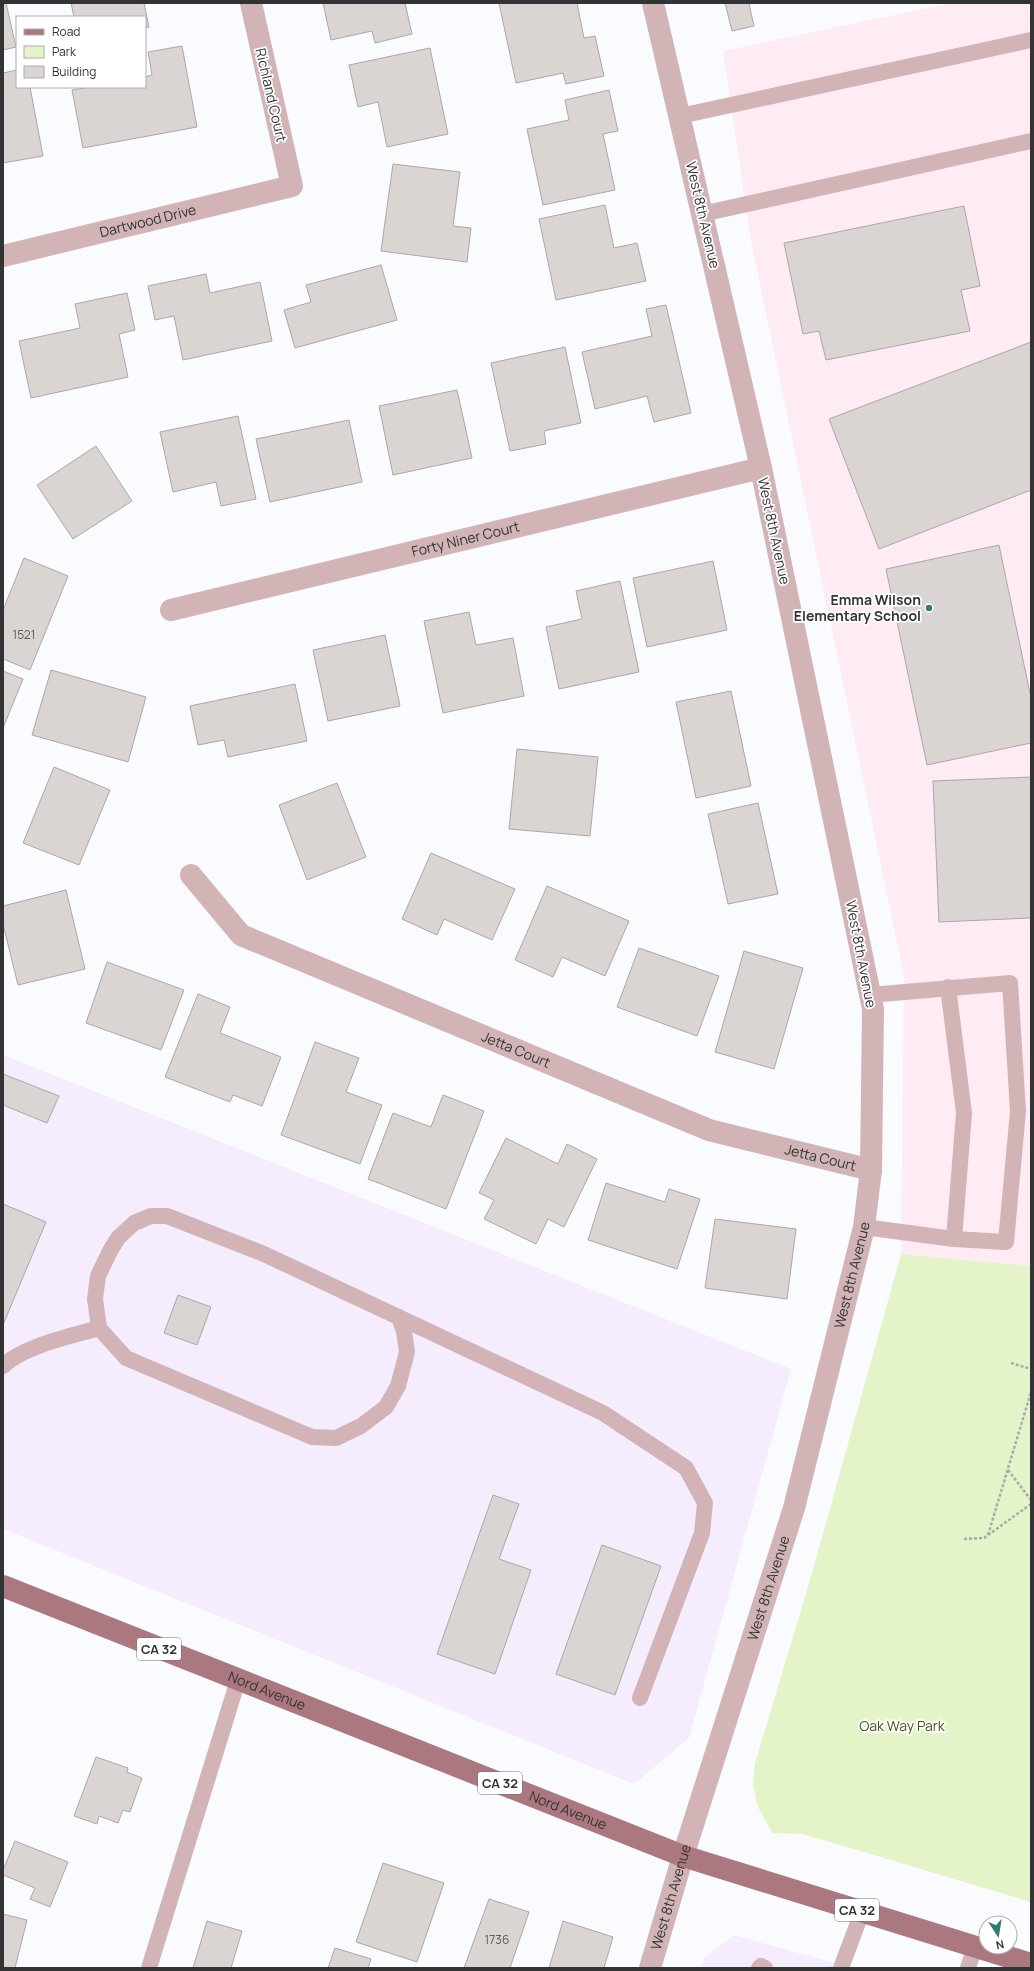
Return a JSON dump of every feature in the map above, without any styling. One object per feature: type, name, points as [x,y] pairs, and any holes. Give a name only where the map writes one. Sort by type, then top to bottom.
[{"type":"main road","name":"Nord Avenue","points":[[3,1586],[683,1856],[1031,1964]]},
{"type":"street","name":"Richland Court","points":[[251,3],[292,186]]},
{"type":"street","name":"West 8th Avenue","points":[[650,1968],[683,1856],[794,1508],[864,1227],[871,1170],[873,1009],[761,468],[653,3]]},
{"type":"street","name":"Dartwood Drive","points":[[3,256],[292,186]]},
{"type":"street","name":"Forty Niner Court","points":[[170,610],[761,468]]},
{"type":"street","name":"Jetta Court","points":[[191,875],[241,935],[709,1130],[871,1170]]},
{"type":"lane","points":[[680,116],[1031,40]]},
{"type":"lane","points":[[702,214],[1031,141]]},
{"type":"lane","points":[[864,1227],[954,1239],[1006,1242],[1018,1111],[1010,983],[948,987],[870,995]]},
{"type":"lane","points":[[948,987],[964,1113],[954,1239]]},
{"type":"lane","points":[[398,1317],[404,1331],[407,1352],[398,1386],[386,1407],[361,1426],[336,1438],[312,1437],[126,1358],[100,1328],[95,1299],[98,1276],[110,1250],[118,1238],[134,1223],[151,1216],[167,1216],[264,1254],[398,1317],[604,1414],[686,1468],[705,1503],[702,1533],[640,1698]]},
{"type":"lane","points":[[3,1366],[9,1360],[49,1342],[100,1328]]},
{"type":"lane","points":[[149,1968],[238,1680]]},
{"type":"lane","points":[[841,1968],[862,1912]]},
{"type":"lane","points":[[968,1968],[975,1946]]},
{"type":"lane","points":[[759,1968],[761,1966],[764,1968]]},
{"type":"path","points":[[1011,1363],[1031,1369]]},
{"type":"path","points":[[988,1535],[1031,1392]]},
{"type":"path","points":[[1008,1470],[1031,1500]]},
{"type":"path","points":[[964,1539],[984,1538],[1031,1504]]},
{"type":"shaded area","name":"Emma Wilson Elementary School","points":[[952,3],[1031,3],[1031,1266],[901,1254],[904,976],[751,241],[723,51]]},
{"type":"shaded area","points":[[3,1055],[791,1369],[689,1738],[634,1784],[3,1529]]},
{"type":"shaded area","points":[[734,1935],[852,1968],[701,1968],[705,1957]]},
{"type":"green space","name":"Oak Way Park","points":[[901,1254],[1031,1266],[1031,1902],[803,1834],[772,1833],[757,1805],[753,1784],[755,1763],[810,1580]]},
{"type":"building","points":[[3,3],[6,3],[16,47],[3,50]]},
{"type":"building","points":[[71,3],[144,3],[149,27],[146,28],[146,16],[74,16]]},
{"type":"building","points":[[323,3],[405,3],[412,34],[375,43],[372,31],[331,40]]},
{"type":"building","points":[[499,3],[577,3],[584,38],[595,36],[604,76],[566,84],[563,73],[516,83]]},
{"type":"building","points":[[725,3],[753,3],[749,4],[754,26],[732,31]]},
{"type":"building","points":[[182,46],[197,127],[83,148],[72,90],[84,88],[146,88],[146,77],[152,75],[148,52]]},
{"type":"building","points":[[430,48],[448,134],[387,147],[378,102],[358,107],[349,65]]},
{"type":"building","points":[[16,70],[16,88],[30,88],[43,156],[3,163],[3,73]]},
{"type":"building","points":[[609,90],[618,131],[603,134],[615,190],[543,205],[527,129],[569,120],[565,100]]},
{"type":"building","points":[[393,164],[460,172],[453,226],[471,228],[467,262],[381,251]]},
{"type":"building","points":[[605,205],[614,248],[637,243],[646,281],[556,300],[539,219]]},
{"type":"building","points":[[964,206],[980,286],[961,290],[970,331],[826,360],[819,331],[803,334],[784,243]]},
{"type":"building","points":[[381,265],[397,320],[295,348],[284,310],[311,302],[306,285]]},
{"type":"building","points":[[206,274],[210,293],[260,282],[272,341],[183,360],[174,316],[155,320],[148,286]]},
{"type":"building","points":[[127,293],[135,330],[119,334],[128,377],[31,398],[19,341],[80,328],[75,304]]},
{"type":"building","points":[[666,305],[691,413],[654,422],[647,396],[595,409],[582,352],[652,336],[646,309]]},
{"type":"building","points":[[1031,342],[1031,490],[879,549],[829,419]]},
{"type":"building","points":[[565,347],[581,423],[544,431],[546,444],[510,451],[491,363]]},
{"type":"building","points":[[457,390],[472,458],[393,475],[379,406]]},
{"type":"building","points":[[238,416],[256,499],[221,506],[216,482],[173,492],[160,432]]},
{"type":"building","points":[[349,420],[362,482],[270,502],[256,439]]},
{"type":"building","points":[[96,446],[132,501],[73,539],[37,485]]},
{"type":"building","points":[[999,545],[1031,698],[1031,743],[927,765],[886,569]]},
{"type":"building","points":[[24,558],[68,576],[30,670],[3,659],[3,610]]},
{"type":"building","points":[[713,561],[727,630],[647,647],[633,578]]},
{"type":"building","points":[[620,581],[639,672],[559,689],[546,627],[582,619],[576,591]]},
{"type":"building","points":[[469,612],[476,645],[513,638],[524,696],[443,713],[424,621]]},
{"type":"building","points":[[385,635],[400,706],[328,721],[313,650]]},
{"type":"building","points":[[51,670],[146,697],[128,762],[32,735]]},
{"type":"building","points":[[3,671],[23,679],[3,728]]},
{"type":"building","points":[[295,684],[307,741],[228,757],[224,740],[198,745],[190,706]]},
{"type":"building","points":[[731,691],[751,786],[696,798],[676,702]]},
{"type":"building","points":[[517,749],[598,757],[590,836],[509,829]]},
{"type":"building","points":[[54,767],[110,790],[79,865],[23,843]]},
{"type":"building","points":[[1031,777],[1031,918],[939,922],[933,781]]},
{"type":"building","points":[[337,783],[366,857],[307,880],[279,805]]},
{"type":"building","points":[[758,803],[778,894],[728,904],[708,814]]},
{"type":"building","points":[[431,853],[515,889],[492,940],[444,919],[437,935],[402,919]]},
{"type":"building","points":[[547,886],[629,921],[605,976],[562,957],[553,977],[515,960]]},
{"type":"building","points":[[66,890],[85,969],[18,985],[3,924],[3,906]]},
{"type":"building","points":[[639,948],[719,976],[697,1036],[617,1007]]},
{"type":"building","points":[[744,951],[803,968],[774,1069],[715,1052]]},
{"type":"building","points":[[107,962],[184,990],[161,1050],[86,1023]]},
{"type":"building","points":[[198,994],[230,1007],[220,1033],[281,1057],[262,1106],[233,1095],[230,1102],[165,1077]]},
{"type":"building","points":[[315,1042],[359,1058],[346,1092],[382,1105],[360,1164],[281,1135]]},
{"type":"building","points":[[3,1074],[59,1096],[47,1123],[3,1105]]},
{"type":"building","points":[[443,1095],[484,1111],[446,1209],[368,1179],[393,1113],[431,1127]]},
{"type":"building","points":[[506,1138],[558,1164],[567,1144],[597,1159],[564,1227],[548,1219],[536,1244],[484,1219],[494,1200],[479,1193]]},
{"type":"building","points":[[606,1183],[665,1202],[669,1189],[700,1199],[677,1269],[588,1240]]},
{"type":"building","points":[[3,1204],[46,1222],[3,1325]]},
{"type":"building","points":[[715,1219],[796,1229],[787,1299],[705,1288]]},
{"type":"building","points":[[178,1295],[211,1307],[197,1345],[164,1333]]},
{"type":"building","points":[[493,1495],[519,1504],[499,1559],[531,1570],[495,1674],[437,1654]]},
{"type":"building","points":[[602,1545],[661,1566],[615,1695],[556,1674]]},
{"type":"building","points":[[96,1757],[128,1768],[127,1772],[142,1778],[130,1812],[123,1810],[118,1823],[99,1816],[97,1824],[74,1816]]},
{"type":"building","points":[[15,1841],[68,1862],[50,1907],[30,1899],[35,1888],[3,1875],[3,1870]]},
{"type":"building","points":[[383,1863],[444,1883],[417,1962],[356,1942]]},
{"type":"building","points":[[489,1899],[529,1912],[510,1968],[464,1968]]},
{"type":"building","points":[[3,1914],[27,1920],[15,1968],[3,1968]]},
{"type":"building","points":[[207,1921],[242,1931],[231,1968],[193,1968]]},
{"type":"building","points":[[563,1921],[613,1937],[604,1968],[549,1968]]},
{"type":"building","points":[[335,1948],[371,1959],[368,1968],[328,1968]]},
{"type":"place","name":"Emma Wilson Elementary School","points":[[929,608]]}]
